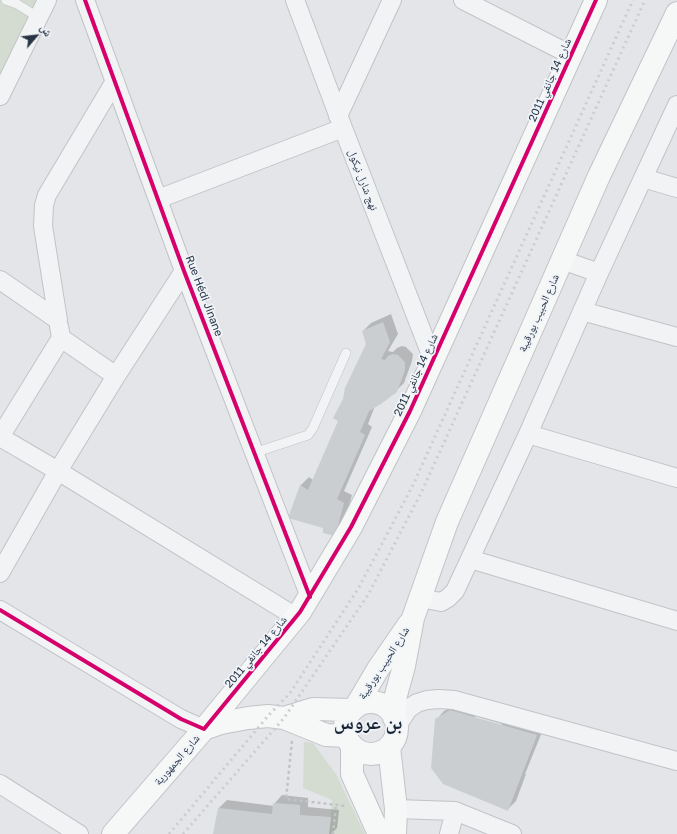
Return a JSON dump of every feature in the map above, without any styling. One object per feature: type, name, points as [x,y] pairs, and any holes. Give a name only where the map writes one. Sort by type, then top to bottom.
[{"type":"main road","name":"شارع 14 جانفي 2011","points":[[204,729],[310,598],[351,527],[410,411],[434,360],[596,0]]},
{"type":"main road","name":"شارع الحبيب بورقيبة","points":[[396,722],[396,695],[404,666],[416,608],[447,522],[599,176],[671,42],[677,13]]},
{"type":"main road","name":"شارع الحبيب بورقيبة","points":[[353,709],[416,608]]},
{"type":"main road","points":[[349,742],[367,754],[382,752],[389,747],[393,741],[396,734],[396,722],[390,712],[384,707],[377,703],[369,702],[353,709],[346,723],[352,774],[379,834]]},
{"type":"main road","name":"شارع الجمهورية","points":[[289,720],[313,709],[353,709]]},
{"type":"main road","name":"شارع الجمهورية","points":[[113,834],[204,729],[222,723],[268,716],[289,720],[326,735],[349,742]]},
{"type":"main road","points":[[389,747],[396,809],[395,834]]},
{"type":"street","points":[[1,92],[47,0]]},
{"type":"street","name":"Rue Hédi Jinane","points":[[85,0],[184,272],[310,598]]},
{"type":"street","name":"نهج شارل نيكول","points":[[295,0],[434,360]]},
{"type":"street","points":[[158,199],[341,122],[392,0]]},
{"type":"street","points":[[463,0],[571,55]]},
{"type":"street","points":[[115,81],[47,195],[44,206],[44,226],[61,338],[0,437],[296,617]]},
{"type":"street","points":[[416,608],[441,602],[455,591],[677,105]]},
{"type":"street","points":[[643,178],[677,188]]},
{"type":"street","points":[[562,260],[599,273]]},
{"type":"street","points":[[0,573],[58,471],[116,376],[184,272]]},
{"type":"street","points":[[0,280],[58,320]]},
{"type":"street","points":[[582,311],[677,336]]},
{"type":"street","points":[[61,338],[116,376]]},
{"type":"street","points":[[528,434],[677,478]]},
{"type":"street","points":[[470,559],[677,621]]},
{"type":"street","points":[[0,610],[181,719],[204,729]]},
{"type":"street","points":[[396,722],[408,709],[417,703],[439,699],[454,700],[677,760]]},
{"type":"street","points":[[0,784],[79,834]]},
{"type":"street","points":[[396,809],[455,811],[512,834]]},
{"type":"street","points":[[449,834],[455,811]]},
{"type":"lane","points":[[0,7],[6,0],[17,4],[38,17]]},
{"type":"lane","points":[[254,453],[308,435],[313,428],[346,353]]},
{"type":"path","points":[[289,720],[286,799],[368,809]]},
{"type":"path","points":[[333,834],[336,805]]},
{"type":"shaded area","points":[[0,0],[48,0],[0,96]]},
{"type":"shaded area","points":[[304,742],[313,743],[336,774],[365,834],[329,834],[332,800],[303,788]]},
{"type":"building","points":[[383,322],[390,342],[381,359],[385,360],[388,356],[393,354],[398,355],[405,362],[405,370],[397,392],[369,411],[360,432],[365,435],[337,499],[344,503],[335,536],[323,533],[323,528],[288,518],[300,485],[308,490],[338,421],[333,418],[343,399],[345,388],[366,344],[362,331]]},
{"type":"building","points":[[450,710],[537,735],[508,811],[443,784],[431,768],[435,719]]},
{"type":"building","points":[[273,803],[300,805],[300,815],[331,817],[329,834],[213,834],[218,808],[272,814]]},
{"type":"railway","points":[[169,834],[268,716],[290,693],[358,589],[413,485],[633,0]]},
{"type":"railway","points":[[183,834],[284,718],[368,595],[422,491],[645,0]]},
{"type":"cycle path","points":[[85,0],[184,271],[310,597]]},
{"type":"cycle path","points":[[0,610],[181,719],[204,729],[300,612],[351,527],[410,411],[596,0]]},
{"type":"district","name":"بن عروس","points":[[368,723]]}]
